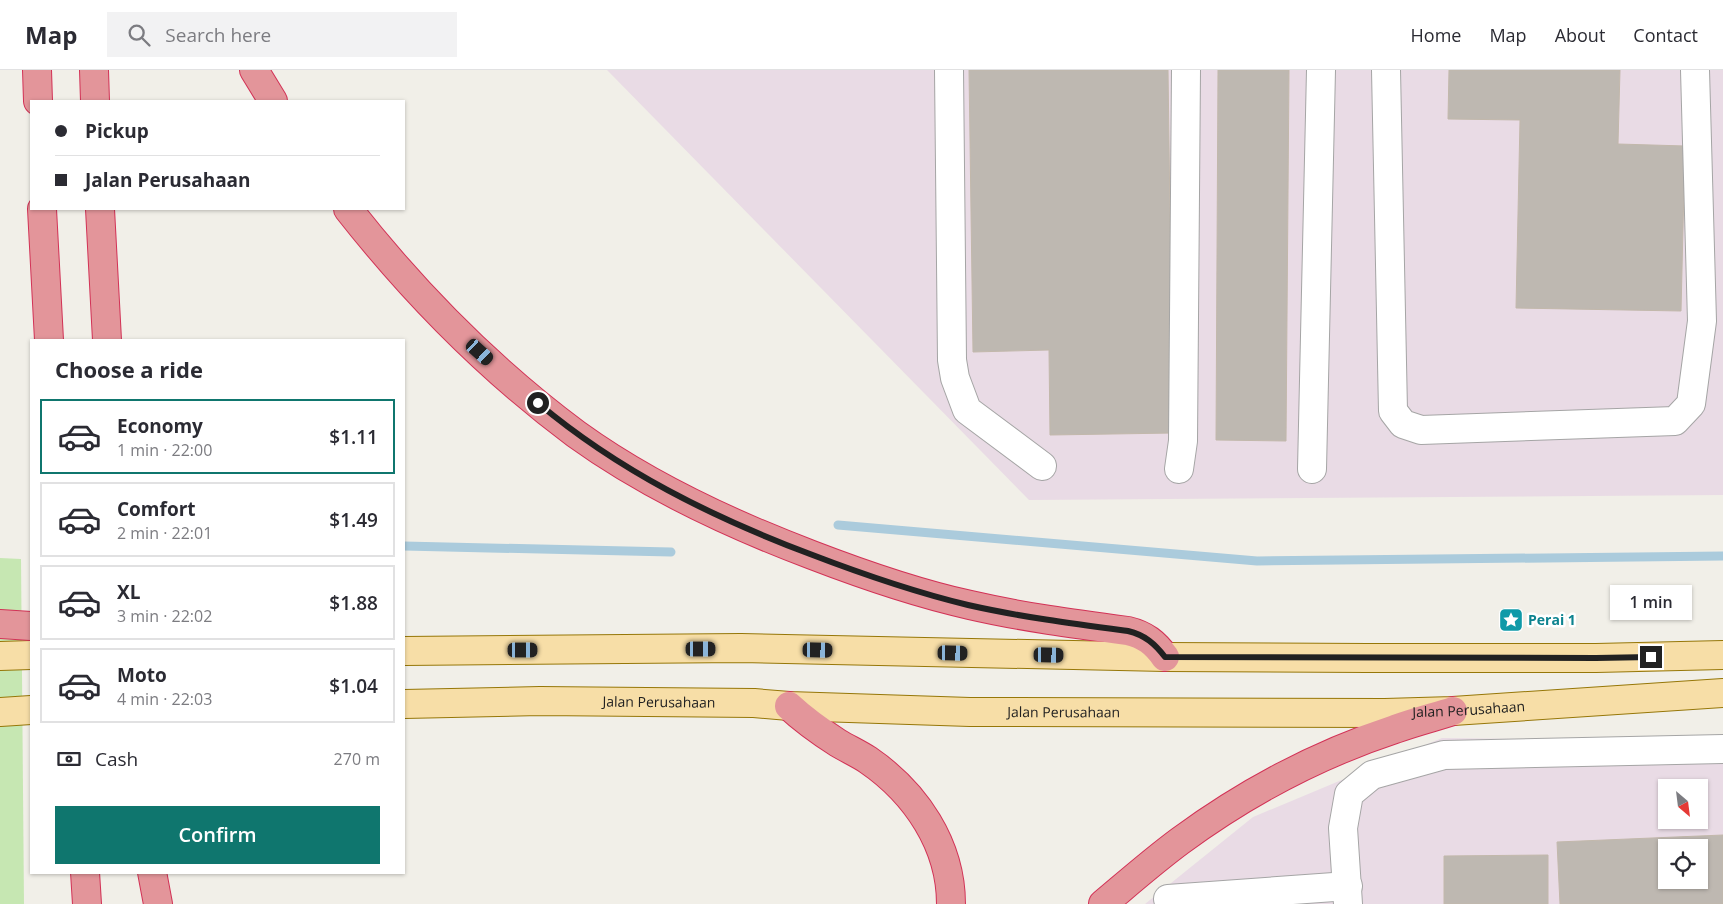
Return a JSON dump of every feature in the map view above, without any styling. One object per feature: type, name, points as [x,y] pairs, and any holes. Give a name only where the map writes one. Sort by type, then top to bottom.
[{"type":"highway","points":[[37,70],[38,100]]},
{"type":"highway","points":[[94,70],[95,100]]},
{"type":"highway","points":[[254,70],[271,100]]},
{"type":"highway","points":[[42,210],[49,339]]},
{"type":"highway","points":[[100,210],[107,339]]},
{"type":"highway","points":[[349,210],[424,298],[457,332],[505,375],[577,434],[666,490],[750,531],[882,581],[926,594],[1017,615],[1140,634],[1152,642],[1165,657]]},
{"type":"highway","points":[[0,624],[30,626]]},
{"type":"highway","points":[[789,706],[818,730],[867,759],[887,774],[920,810],[932,830],[946,862],[951,888],[951,904]]},
{"type":"highway","points":[[1103,904],[1179,842],[1218,815],[1257,792],[1347,748],[1394,729],[1453,711]]},
{"type":"highway","points":[[85,874],[87,904]]},
{"type":"highway","points":[[152,874],[158,904]]},
{"type":"main road","points":[[405,651],[741,648],[1165,657],[1596,658],[1723,655]]},
{"type":"main road","points":[[0,656],[30,655]]},
{"type":"main road","name":"Jalan Perusahaan","points":[[405,704],[540,701],[754,704],[980,712],[1333,713],[1453,711],[1723,693]]},
{"type":"main road","points":[[0,712],[30,710]]},
{"type":"lane","points":[[949,70],[952,360],[955,378],[967,410],[1042,466]]},
{"type":"lane","points":[[1179,469],[1182,441],[1186,70]]},
{"type":"lane","points":[[1312,469],[1321,70]]},
{"type":"lane","points":[[1386,70],[1393,411],[1403,424],[1421,430],[1675,421],[1691,404],[1702,321],[1695,70]]},
{"type":"lane","points":[[1168,899],[1348,895],[1343,828],[1349,794],[1372,775],[1444,755],[1723,749]]},
{"type":"shaded area","points":[[607,70],[1723,70],[1723,495],[1029,500]]},
{"type":"shaded area","points":[[1442,738],[1723,741],[1723,904],[1145,904],[1253,817]]},
{"type":"green space","points":[[0,558],[21,559],[24,904],[0,904]]},
{"type":"building","points":[[969,70],[1168,70],[1173,433],[1050,435],[1049,350],[973,352]]},
{"type":"building","points":[[1218,70],[1289,70],[1286,441],[1216,440]]},
{"type":"building","points":[[1449,70],[1620,70],[1618,144],[1685,146],[1681,311],[1516,308],[1520,120],[1448,119]]},
{"type":"building","points":[[1723,835],[1723,904],[1560,904],[1557,842]]},
{"type":"building","points":[[1548,855],[1548,904],[1444,904],[1444,856]]},
{"type":"waterway","points":[[838,525],[1257,561],[1723,556]]},
{"type":"waterway","points":[[405,546],[671,552]]},
{"type":"place","name":"Perai 1","points":[[1511,620]]},
{"type":"route","points":[[538,403],[577,434],[637,473],[666,490],[750,531],[882,581],[926,594],[1017,615],[1140,634],[1152,642],[1165,657],[1651,657]]}]
